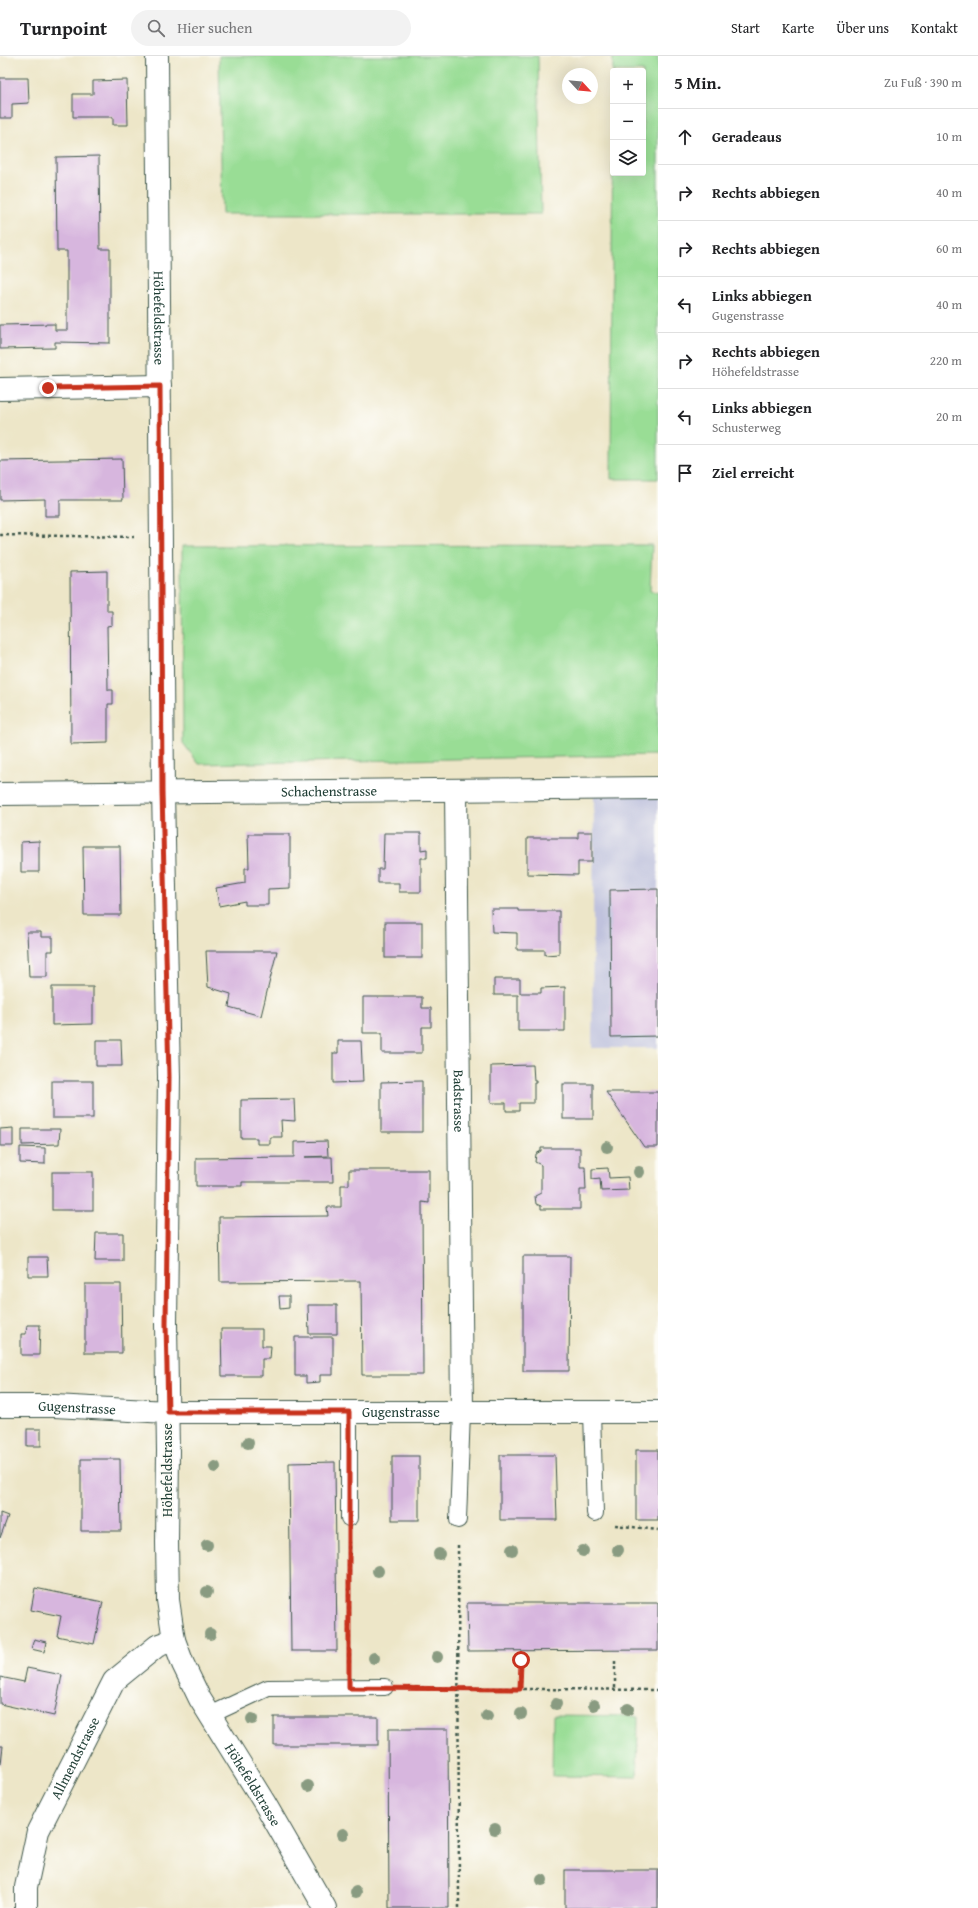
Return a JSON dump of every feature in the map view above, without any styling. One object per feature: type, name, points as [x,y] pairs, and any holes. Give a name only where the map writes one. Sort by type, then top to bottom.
[{"type":"street","name":"Höhefeldstrasse","points":[[157,56],[162,792],[169,1077],[166,1324],[168,1412],[168,1600],[174,1640],[183,1664],[210,1715],[264,1802],[325,1908]]},
{"type":"street","points":[[0,389],[160,386]]},
{"type":"street","name":"Schachenstrasse","points":[[0,794],[658,788]]},
{"type":"street","name":"Badstrasse","points":[[456,790],[462,1412]]},
{"type":"street","name":"Gugenstrasse","points":[[0,1406],[54,1406],[168,1412],[658,1412]]},
{"type":"street","name":"Allmendstrasse","points":[[26,1908],[26,1887],[38,1831],[114,1681],[157,1646],[174,1640]]},
{"type":"lane","points":[[349,1412],[349,1518]]},
{"type":"lane","points":[[458,1520],[462,1412]]},
{"type":"lane","points":[[592,1412],[595,1513]]},
{"type":"lane","points":[[210,1715],[268,1688],[385,1687]]},
{"type":"path","points":[[0,535],[161,538]]},
{"type":"path","points":[[595,1513],[596,1523],[658,1530]]},
{"type":"path","points":[[349,1518],[349,1688]]},
{"type":"path","points":[[458,1520],[459,1908]]},
{"type":"path","points":[[520,1689],[521,1660]]},
{"type":"path","points":[[615,1661],[616,1689]]},
{"type":"path","points":[[385,1687],[658,1690]]},
{"type":"shaded area","points":[[594,792],[658,795],[658,1048],[592,1048]]},
{"type":"green space","points":[[219,56],[538,56],[541,214],[222,214]]},
{"type":"green space","points":[[613,56],[658,56],[658,479],[611,479],[612,176],[646,176],[646,68],[613,68]]},
{"type":"green space","points":[[652,545],[650,591],[658,592],[658,755],[199,764],[183,743],[182,546]]},
{"type":"green space","points":[[553,1715],[638,1716],[637,1777],[552,1776]]},
{"type":"building","points":[[0,78],[28,78],[29,103],[12,104],[12,118],[0,118]]},
{"type":"building","points":[[127,80],[128,125],[113,125],[113,117],[73,117],[73,94],[93,94],[93,81]]},
{"type":"building","points":[[99,156],[100,249],[110,249],[110,343],[55,342],[55,348],[0,349],[0,325],[55,324],[55,330],[67,330],[67,251],[57,251],[56,157]]},
{"type":"building","points":[[122,459],[123,500],[60,500],[60,516],[45,516],[45,499],[0,500],[0,461]]},
{"type":"building","points":[[107,571],[107,611],[112,611],[112,625],[107,626],[108,690],[113,690],[113,704],[108,704],[108,743],[71,744],[70,572]]},
{"type":"building","points":[[578,832],[592,832],[592,862],[578,862],[578,875],[527,874],[527,838],[578,838]]},
{"type":"building","points":[[384,833],[421,833],[421,850],[427,849],[427,858],[421,858],[421,892],[399,892],[399,883],[378,883],[378,869],[383,869]]},
{"type":"building","points":[[248,834],[290,834],[290,888],[268,889],[268,905],[245,905],[245,901],[219,906],[216,888],[245,883],[245,868],[249,868]]},
{"type":"building","points":[[39,841],[39,872],[21,872],[21,842]]},
{"type":"building","points":[[83,846],[120,846],[121,915],[84,915]]},
{"type":"building","points":[[658,889],[658,1036],[611,1037],[610,890]]},
{"type":"building","points":[[491,909],[518,909],[518,911],[559,911],[559,954],[545,955],[545,950],[517,950],[517,933],[492,932]]},
{"type":"building","points":[[385,922],[422,922],[422,958],[385,958]]},
{"type":"building","points":[[27,932],[41,932],[41,937],[53,937],[53,951],[47,951],[47,977],[29,977]]},
{"type":"building","points":[[206,951],[277,951],[261,1016],[229,1007],[231,994],[208,987]]},
{"type":"building","points":[[494,979],[520,979],[520,993],[541,993],[541,988],[565,987],[565,1031],[518,1031],[518,995],[494,995]]},
{"type":"building","points":[[52,987],[93,987],[93,1024],[52,1025]]},
{"type":"building","points":[[363,997],[422,997],[422,1008],[431,1008],[431,1027],[422,1027],[422,1053],[382,1053],[382,1033],[363,1033]]},
{"type":"building","points":[[96,1040],[121,1040],[122,1066],[96,1066]]},
{"type":"building","points":[[338,1041],[361,1041],[363,1082],[333,1083],[333,1053],[338,1053]]},
{"type":"building","points":[[533,1065],[534,1081],[536,1081],[536,1083],[534,1083],[534,1103],[519,1103],[519,1111],[506,1111],[506,1103],[491,1103],[491,1066]]},
{"type":"building","points":[[52,1081],[93,1081],[93,1118],[52,1118]]},
{"type":"building","points":[[422,1081],[422,1132],[381,1132],[381,1082]]},
{"type":"building","points":[[563,1084],[593,1084],[593,1119],[563,1119]]},
{"type":"building","points":[[606,1092],[658,1092],[658,1147],[644,1147]]},
{"type":"building","points":[[294,1099],[295,1121],[281,1120],[282,1137],[270,1137],[270,1144],[257,1144],[257,1138],[241,1138],[241,1100]]},
{"type":"building","points":[[13,1128],[13,1146],[0,1146],[0,1129]]},
{"type":"building","points":[[22,1129],[60,1129],[59,1144],[22,1145]]},
{"type":"building","points":[[327,1141],[328,1156],[305,1157],[332,1157],[333,1182],[242,1182],[242,1186],[196,1186],[196,1158],[294,1157],[294,1142]]},
{"type":"building","points":[[20,1147],[45,1148],[45,1164],[20,1163]]},
{"type":"building","points":[[541,1148],[580,1148],[580,1167],[585,1167],[586,1190],[580,1190],[580,1209],[541,1209],[541,1206],[536,1204],[535,1196],[541,1193],[541,1165],[535,1162],[536,1154],[541,1151]]},
{"type":"building","points":[[608,1168],[609,1178],[628,1177],[629,1190],[601,1191],[600,1178],[592,1179],[592,1169]]},
{"type":"building","points":[[349,1170],[429,1170],[429,1203],[422,1202],[423,1375],[362,1375],[361,1281],[220,1282],[219,1217],[328,1216],[327,1207],[341,1207],[341,1185],[349,1185]]},
{"type":"building","points":[[52,1172],[93,1172],[93,1210],[52,1210]]},
{"type":"building","points":[[96,1233],[123,1233],[123,1261],[95,1261]]},
{"type":"building","points":[[523,1256],[570,1256],[569,1371],[523,1371]]},
{"type":"building","points":[[28,1257],[47,1257],[48,1276],[28,1276]]},
{"type":"building","points":[[85,1284],[121,1284],[122,1353],[85,1353]]},
{"type":"building","points":[[279,1296],[289,1296],[289,1308],[280,1309]]},
{"type":"building","points":[[308,1305],[337,1305],[337,1334],[309,1334]]},
{"type":"building","points":[[27,1325],[40,1325],[39,1355],[21,1355],[21,1334],[26,1334]]},
{"type":"building","points":[[221,1329],[262,1329],[262,1346],[271,1346],[270,1359],[262,1359],[262,1376],[222,1376]]},
{"type":"building","points":[[295,1337],[333,1337],[333,1375],[320,1375],[320,1382],[306,1383],[306,1376],[295,1376]]},
{"type":"building","points":[[27,1429],[41,1429],[41,1446],[27,1446]]},
{"type":"building","points":[[636,1450],[658,1450],[658,1520],[636,1520]]},
{"type":"building","points":[[500,1455],[555,1455],[557,1520],[500,1520]]},
{"type":"building","points":[[392,1456],[419,1456],[419,1520],[392,1520]]},
{"type":"building","points":[[81,1459],[120,1459],[121,1531],[81,1531]]},
{"type":"building","points":[[335,1462],[337,1651],[291,1651],[289,1463]]},
{"type":"building","points":[[0,1513],[8,1516],[0,1538]]},
{"type":"building","points":[[35,1588],[103,1602],[94,1644],[57,1636],[61,1616],[31,1610]]},
{"type":"building","points":[[467,1603],[658,1603],[658,1650],[468,1651]]},
{"type":"building","points":[[34,1639],[46,1642],[44,1652],[31,1649]]},
{"type":"building","points":[[27,1668],[62,1675],[54,1716],[0,1704],[0,1677],[24,1682]]},
{"type":"building","points":[[274,1717],[378,1717],[378,1745],[274,1745]]},
{"type":"building","points":[[388,1729],[448,1729],[449,1908],[389,1908]]},
{"type":"building","points":[[0,1746],[3,1746],[1,1764],[0,1764]]},
{"type":"building","points":[[565,1870],[658,1870],[658,1908],[565,1908]]},
{"type":"route","points":[[48,388],[160,386],[162,792],[169,1077],[166,1324],[168,1412],[349,1412],[349,1688],[385,1687],[520,1689],[521,1660]]}]
